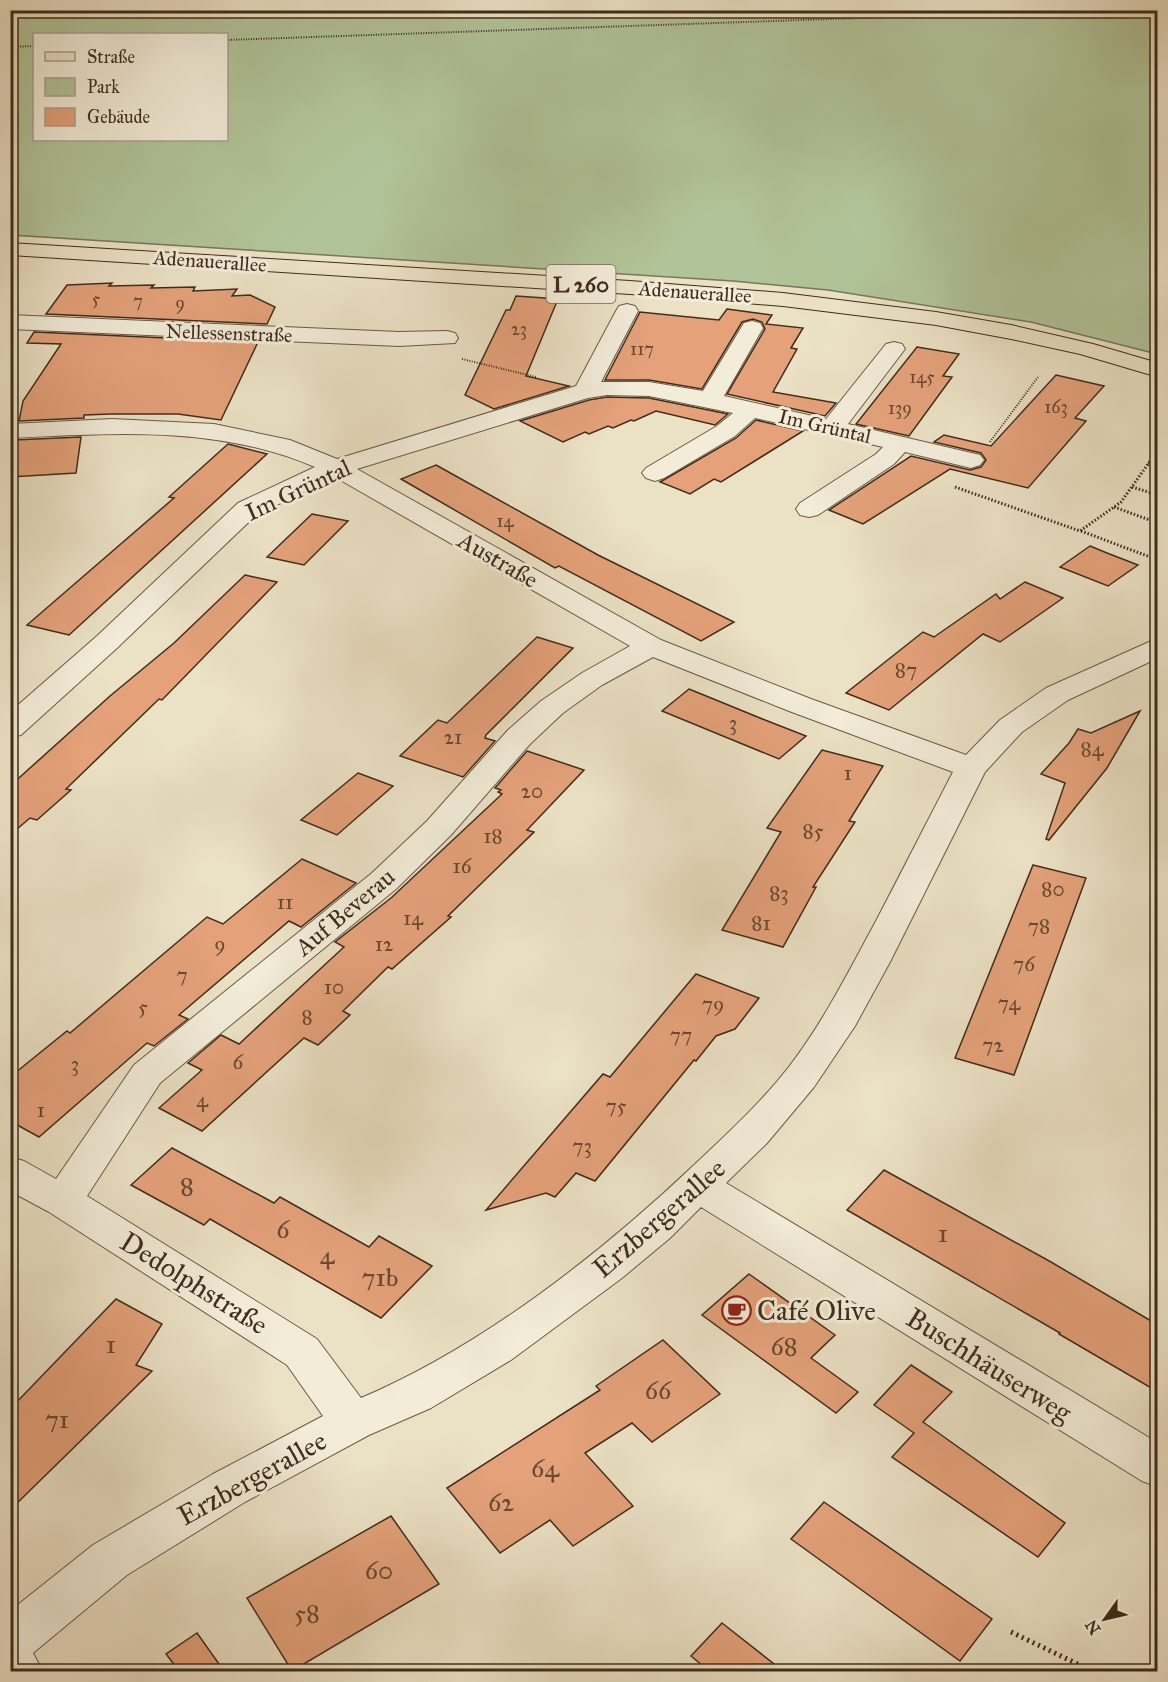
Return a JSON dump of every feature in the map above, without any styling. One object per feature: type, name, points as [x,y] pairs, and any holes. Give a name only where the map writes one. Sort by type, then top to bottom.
[{"type":"main road","name":"Adenauerallee","points":[[13,252],[747,296],[930,318],[1016,334],[1158,370]]},
{"type":"street","points":[[586,390],[627,311]]},
{"type":"street","name":"Nellessenstraße","points":[[10,322],[399,339],[447,338]]},
{"type":"street","points":[[710,400],[752,328]]},
{"type":"street","points":[[833,427],[894,349]]},
{"type":"street","name":"Im Grüntal","points":[[10,728],[107,642],[247,509],[336,468],[586,390],[635,386],[833,427],[971,460]]},
{"type":"street","name":"Im Grüntal","points":[[655,473],[726,431],[751,409]]},
{"type":"street","name":"Austraße","points":[[10,431],[123,425],[204,429],[282,445],[336,468],[651,646],[800,705],[971,768]]},
{"type":"street","name":"Im Grüntal","points":[[809,509],[885,459],[900,443]]},
{"type":"street","name":"Auf Beverau","points":[[63,1201],[147,1074],[384,881],[439,828],[519,736],[552,707],[592,679],[651,646]]},
{"type":"street","name":"Erzbergerallee","points":[[10,1642],[110,1560],[229,1488],[353,1422],[415,1395],[496,1347],[607,1266],[698,1186],[753,1133],[801,1078],[842,1017],[971,768],[1011,726],[1058,693],[1158,648]]},
{"type":"street","name":"Dedolphstraße","points":[[10,1172],[63,1201],[302,1352],[353,1422]]},
{"type":"street","name":"Buschhäuserweg","points":[[698,1186],[1158,1467]]},
{"type":"street","points":[[10,1665],[18,1671]]},
{"type":"path","points":[[228,40],[1090,10]]},
{"type":"path","points":[[10,47],[33,46]]},
{"type":"path","points":[[473,363],[586,390]]},
{"type":"path","points":[[971,460],[980,456],[1038,377]]},
{"type":"path","points":[[1080,531],[1114,507],[1132,487],[1158,450]]},
{"type":"path","points":[[1148,463],[1158,466]]},
{"type":"path","points":[[1132,487],[1158,495]]},
{"type":"path","points":[[968,491],[1158,560]]},
{"type":"path","points":[[1114,507],[1158,523]]},
{"type":"path","points":[[1011,1632],[1090,1670]]},
{"type":"green space","points":[[10,11],[1157,11],[1157,354],[1031,322],[828,290],[733,281],[11,235]]},
{"type":"building","points":[[112,283],[109,286],[195,287],[193,291],[237,289],[232,296],[250,295],[275,307],[267,324],[46,314],[67,285]]},
{"type":"building","points":[[516,296],[558,299],[526,376],[569,386],[494,409],[465,395],[506,310],[510,310]]},
{"type":"building","points":[[727,309],[772,315],[766,324],[803,328],[791,348],[797,349],[773,392],[836,403],[825,416],[727,394],[765,329],[762,322],[753,319],[742,322],[702,389],[649,380],[605,380],[640,312],[719,320]]},
{"type":"building","points":[[34,332],[258,342],[221,420],[178,414],[111,414],[84,415],[84,418],[19,421],[23,401],[61,344],[27,343]]},
{"type":"building","points":[[917,347],[959,354],[943,376],[952,377],[909,436],[856,424]]},
{"type":"building","points":[[1056,375],[1104,386],[1075,418],[1086,421],[1028,488],[950,469],[863,524],[829,510],[911,456],[970,470],[981,467],[986,460],[981,453],[934,442],[944,435],[991,446]]},
{"type":"building","points":[[607,397],[649,398],[728,414],[715,425],[656,411],[613,428],[608,426],[589,434],[585,432],[563,442],[520,421],[589,400]]},
{"type":"building","points":[[756,420],[803,431],[721,482],[714,479],[690,494],[660,482],[736,438]]},
{"type":"building","points":[[81,437],[76,473],[10,477],[10,455],[14,440]]},
{"type":"building","points":[[228,444],[267,454],[69,635],[27,625],[174,498],[169,497]]},
{"type":"building","points":[[436,465],[598,555],[734,622],[701,641],[559,566],[555,568],[401,479]]},
{"type":"building","points":[[312,514],[348,521],[304,565],[267,557]]},
{"type":"building","points":[[1090,546],[1138,565],[1108,586],[1060,567]]},
{"type":"building","points":[[245,575],[277,582],[162,700],[159,699],[66,789],[71,790],[37,820],[30,818],[10,835],[10,786],[110,696],[174,643]]},
{"type":"building","points":[[1025,582],[1063,598],[1000,642],[983,634],[889,710],[846,693],[923,632],[934,637],[996,594],[1000,599]]},
{"type":"building","points":[[537,637],[573,648],[486,735],[485,738],[495,741],[463,777],[400,756],[438,720],[447,723]]},
{"type":"building","points":[[689,689],[806,736],[779,759],[662,711]]},
{"type":"building","points":[[1140,711],[1107,768],[1049,840],[1046,839],[1065,783],[1041,774],[1069,743],[1078,729],[1091,733]]},
{"type":"building","points":[[822,750],[883,766],[849,821],[855,822],[813,887],[816,887],[783,947],[722,930],[781,832],[767,828]]},
{"type":"building","points":[[527,751],[584,770],[527,830],[534,832],[448,916],[451,917],[392,969],[388,967],[343,1011],[350,1015],[318,1045],[304,1038],[202,1131],[159,1108],[202,1070],[188,1063],[221,1035],[239,1044],[344,947],[335,942],[391,898],[502,794],[498,792],[501,790],[495,788]]},
{"type":"building","points":[[358,773],[393,786],[337,835],[301,820]]},
{"type":"building","points":[[302,859],[356,883],[301,927],[289,921],[179,1015],[188,1019],[154,1046],[147,1043],[39,1137],[10,1121],[10,1077],[67,1031],[70,1033],[207,917],[223,924]]},
{"type":"building","points":[[1033,865],[1086,878],[1014,1075],[955,1058]]},
{"type":"building","points":[[696,974],[759,998],[735,1029],[716,1036],[696,1061],[694,1060],[595,1181],[576,1173],[555,1197],[546,1193],[486,1210],[603,1074],[610,1077]]},
{"type":"building","points":[[172,1148],[274,1203],[280,1197],[369,1247],[379,1236],[432,1266],[381,1318],[210,1219],[204,1225],[131,1185]]},
{"type":"building","points":[[884,1170],[1051,1262],[1158,1325],[1158,1392],[847,1210]]},
{"type":"building","points":[[749,1274],[835,1335],[811,1358],[858,1392],[836,1413],[702,1315]]},
{"type":"building","points":[[116,1299],[162,1324],[136,1365],[152,1371],[10,1510],[10,1409]]},
{"type":"building","points":[[663,1340],[720,1394],[652,1442],[632,1423],[585,1453],[633,1506],[573,1546],[550,1520],[500,1553],[447,1488],[600,1390],[596,1386]]},
{"type":"building","points":[[911,1365],[952,1392],[923,1422],[1065,1523],[1038,1557],[892,1457],[914,1433],[874,1405]]},
{"type":"building","points":[[824,1502],[992,1619],[960,1661],[791,1539]]},
{"type":"building","points":[[391,1516],[439,1584],[292,1671],[247,1598]]},
{"type":"building","points":[[722,1623],[783,1671],[709,1671],[691,1656]]},
{"type":"building","points":[[197,1633],[224,1671],[179,1671],[166,1654]]},
{"type":"place","name":"Café Olive","points":[[736,1310]]}]
